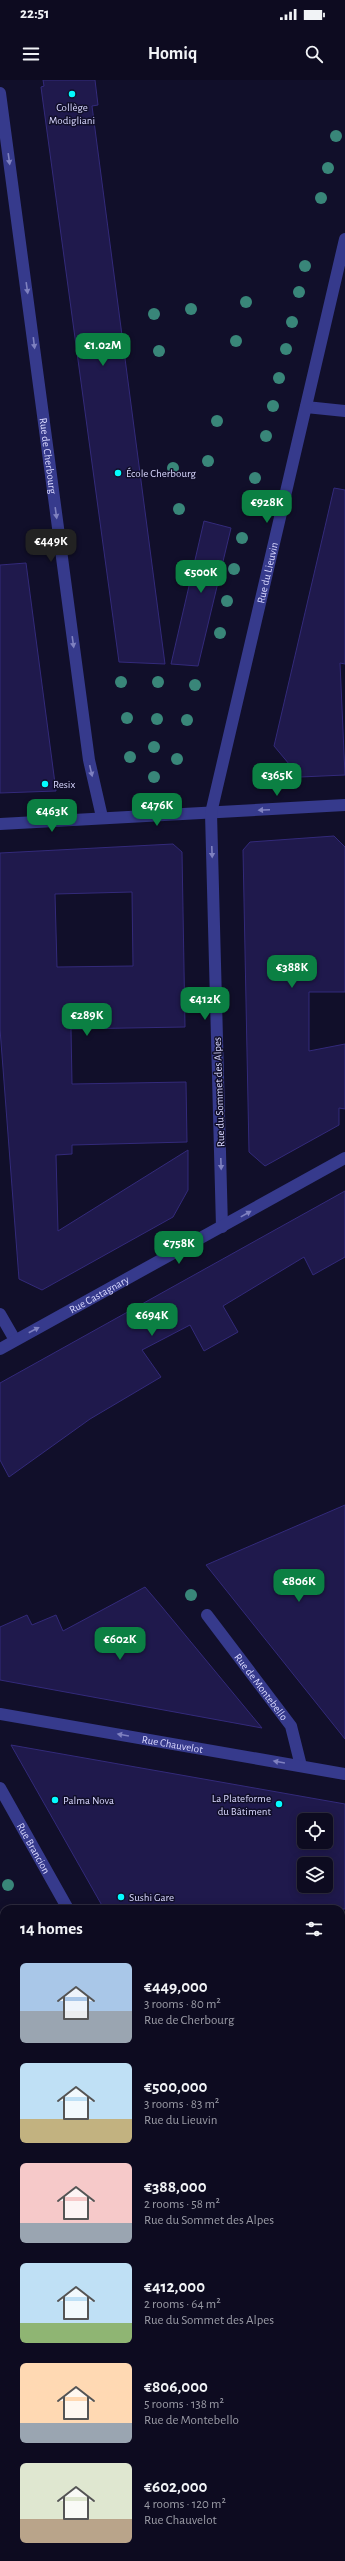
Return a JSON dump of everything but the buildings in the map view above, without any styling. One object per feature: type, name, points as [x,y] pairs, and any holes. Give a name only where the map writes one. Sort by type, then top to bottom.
[{"type":"street","name":"Rue de Cherbourg","points":[[0,93],[89,760],[102,818]]},
{"type":"street","name":"Rue du Lieuvin","points":[[211,814],[345,239]]},
{"type":"street","points":[[306,407],[345,411]]},
{"type":"street","points":[[0,824],[211,814],[345,805]]},
{"type":"street","name":"Rue du Sommet des Alpes","points":[[211,814],[222,1227]]},
{"type":"street","name":"Rue Castagnary","points":[[0,1349],[345,1158]]},
{"type":"street","points":[[0,1314],[15,1340]]},
{"type":"street","name":"Rue de Montebello","points":[[207,1615],[292,1726],[302,1766]]},
{"type":"street","name":"Rue Chauvelot","points":[[0,1714],[345,1774]]},
{"type":"street","name":"Rue Brancion","points":[[0,1788],[66,1905]]},
{"type":"place","name":"Collège Modigliani","points":[[72,94]]},
{"type":"place","name":"École Cherbourg","points":[[118,473]]},
{"type":"place","name":"Resix","points":[[45,784]]},
{"type":"place","name":"Palma Nova","points":[[55,1800]]},
{"type":"place","name":"La Plateforme du Bâtiment","points":[[279,1804]]},
{"type":"place","name":"Sushi Gare","points":[[121,1897]]}]
